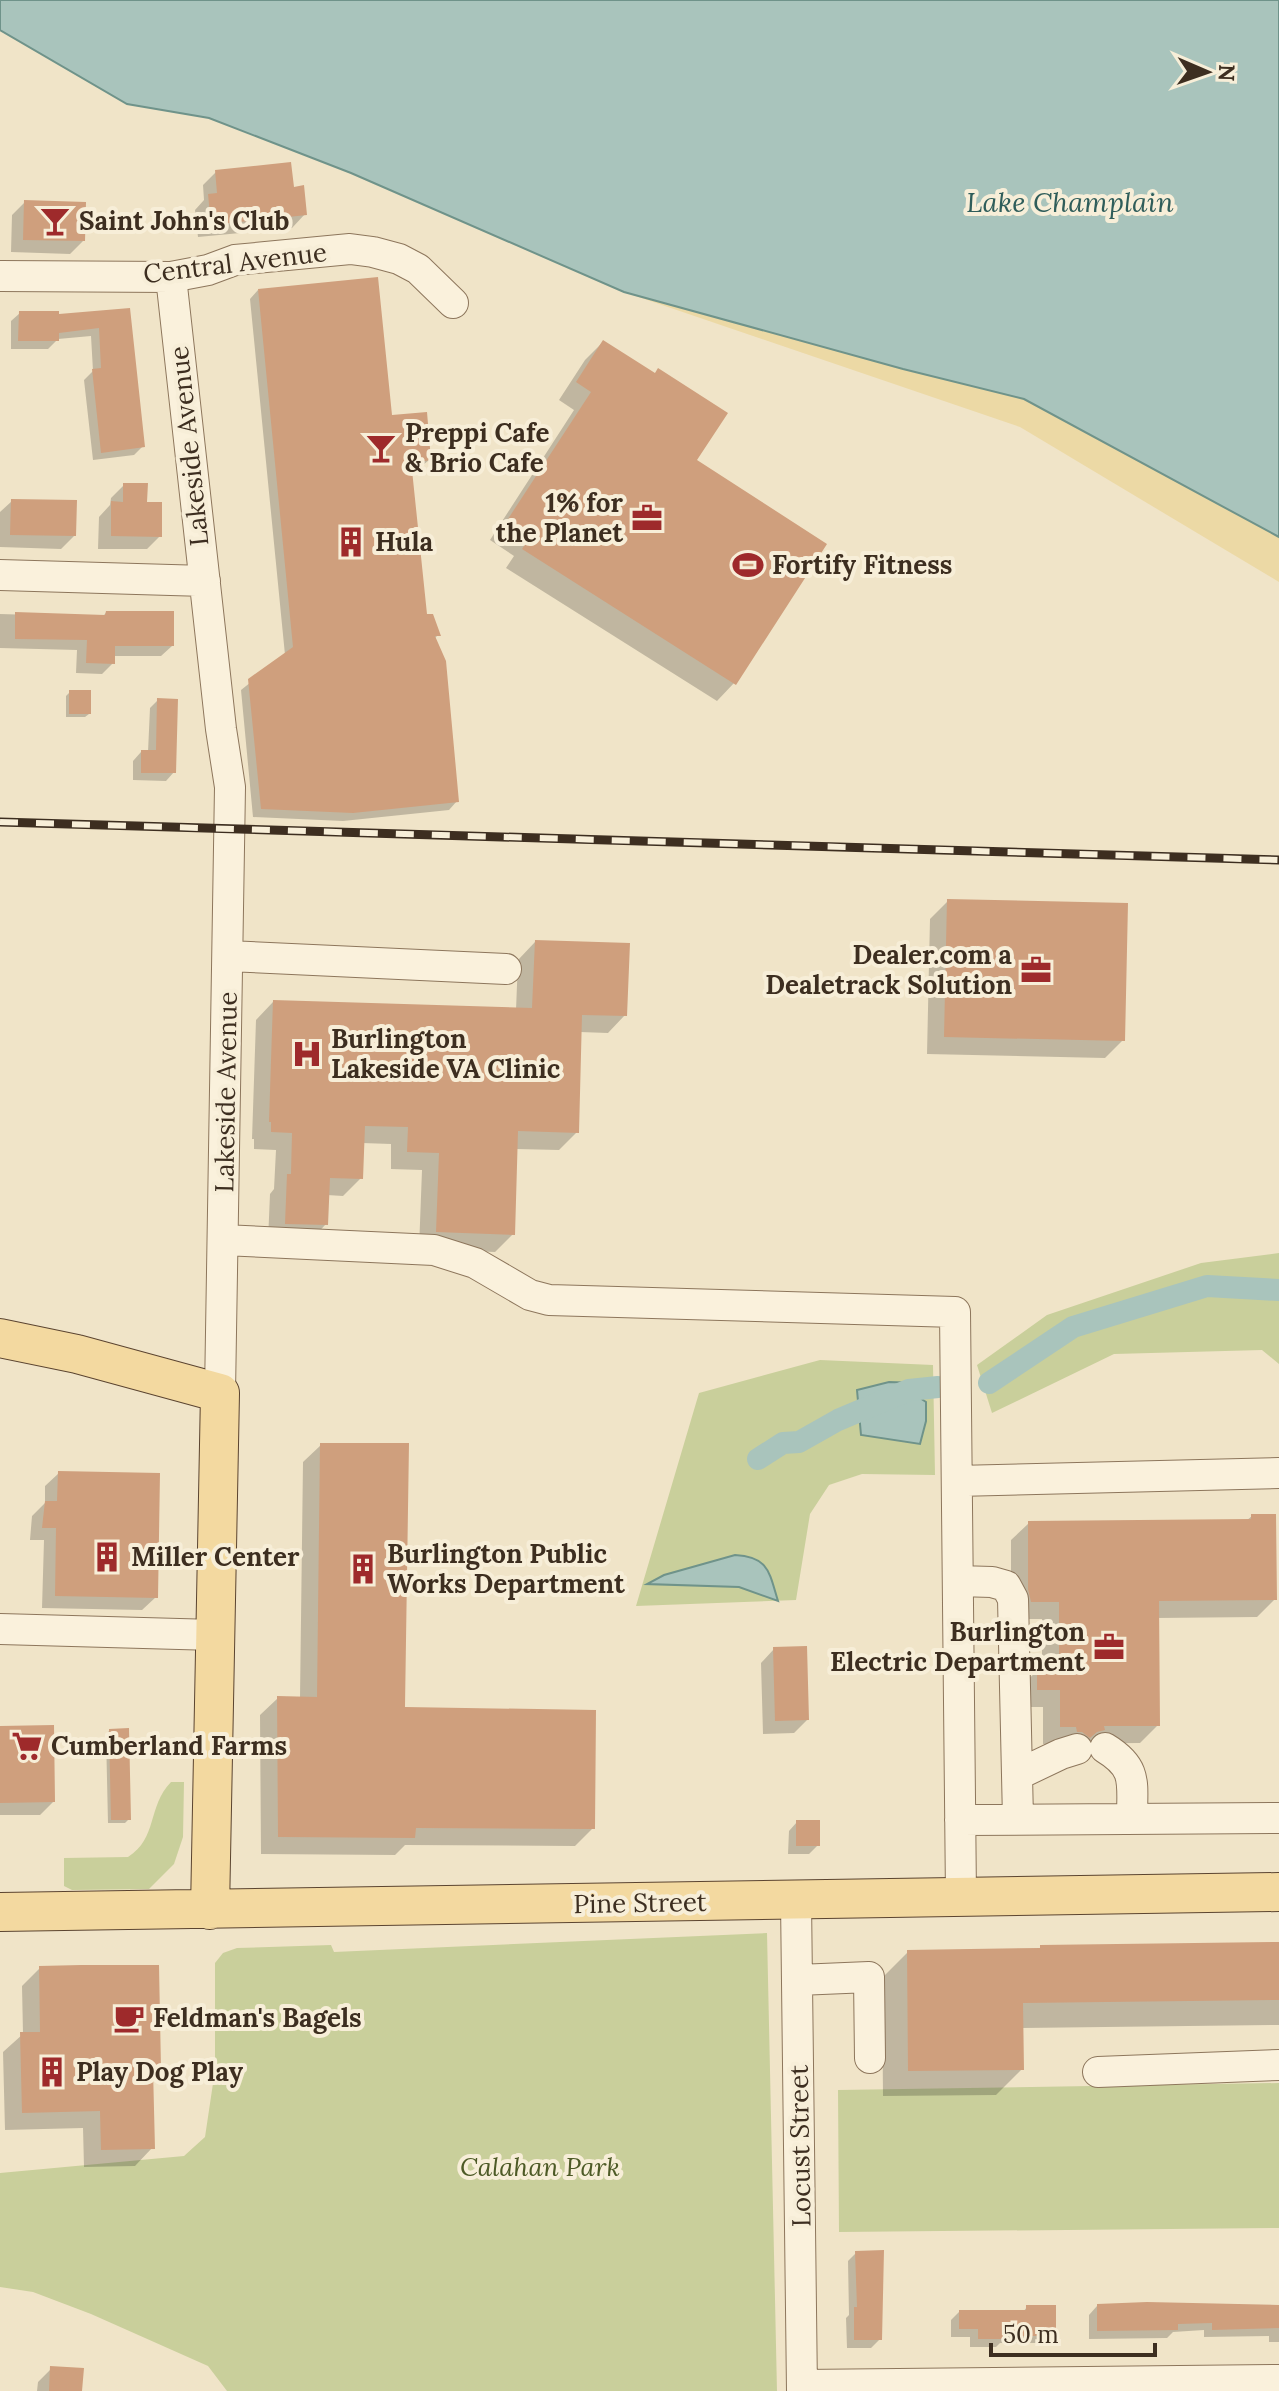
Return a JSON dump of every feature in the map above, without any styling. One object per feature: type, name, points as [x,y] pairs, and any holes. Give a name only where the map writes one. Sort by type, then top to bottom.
[{"type":"main road","points":[[0,1338],[92,1357],[220,1393]]},
{"type":"main road","name":"Lakeside Avenue","points":[[210,1910],[220,1393]]},
{"type":"main road","name":"Pine Street","points":[[0,1912],[1279,1892]]},
{"type":"street","name":"Central Avenue","points":[[0,276],[171,277],[208,270],[235,260],[362,250],[399,259],[418,269],[453,303]]},
{"type":"street","name":"Lakeside Avenue","points":[[171,277],[230,787],[220,1393]]},
{"type":"street","points":[[0,575],[205,581]]},
{"type":"street","points":[[228,956],[506,969]]},
{"type":"street","points":[[223,1240],[434,1250],[475,1263],[530,1295],[549,1300],[955,1312],[961,1896]]},
{"type":"street","points":[[957,1481],[1279,1473]]},
{"type":"street","points":[[958,1581],[992,1582],[1006,1586],[1013,1599],[1018,1819]]},
{"type":"street","points":[[0,1629],[215,1635]]},
{"type":"street","points":[[1017,1775],[1061,1754],[1091,1749],[1121,1758],[1131,1780],[1132,1818]]},
{"type":"street","points":[[960,1820],[1279,1818]]},
{"type":"street","name":"Locust Street","points":[[796,1901],[802,2388]]},
{"type":"street","points":[[798,1980],[869,1977],[870,2058]]},
{"type":"street","points":[[1098,2072],[1279,2065]]},
{"type":"street","points":[[802,2388],[1279,2380]]},
{"type":"green space","points":[[1279,1253],[1279,1364],[1262,1350],[1114,1354],[992,1413],[977,1365],[1047,1315],[1201,1263]]},
{"type":"green space","points":[[820,1360],[933,1365],[935,1475],[862,1474],[829,1485],[810,1514],[796,1600],[636,1606],[699,1393]]},
{"type":"green space","points":[[171,1782],[184,1782],[183,1837],[174,1864],[149,1889],[72,1890],[64,1886],[64,1858],[128,1857],[137,1849],[144,1841],[158,1802]]},
{"type":"green space","name":"Calahan Park","points":[[767,1933],[777,2391],[227,2391],[208,2366],[91,2314],[33,2292],[0,2287],[0,2173],[184,2156],[205,2137],[215,2070],[215,1963],[223,1953],[237,1948],[331,1945],[334,1952]]},
{"type":"green space","points":[[1279,2083],[1279,2228],[839,2232],[838,2090]]},
{"type":"sand","points":[[624,292],[1024,399],[1279,537],[1279,582],[1020,427]]},
{"type":"water","name":"Lake Champlain","points":[[0,0],[1279,0],[1279,537],[1024,399],[624,292],[351,173],[209,118],[127,104],[0,30]]},
{"type":"water","points":[[889,1382],[918,1383],[917,1396],[926,1402],[926,1421],[920,1444],[861,1435],[857,1390]]},
{"type":"water","points":[[735,1555],[755,1559],[766,1568],[778,1601],[739,1587],[647,1584],[664,1575]]},
{"type":"building","points":[[291,162],[294,187],[304,185],[307,215],[211,225],[208,194],[217,193],[215,170]]},
{"type":"building","name":"Saint John's Club","points":[[24,200],[86,202],[85,241],[23,240]]},
{"type":"building","name":"Hula","points":[[378,277],[392,415],[427,412],[431,460],[418,462],[419,470],[412,470],[427,614],[433,614],[441,636],[435,636],[446,661],[459,802],[353,813],[261,809],[248,679],[293,647],[258,289]]},
{"type":"building","points":[[130,308],[145,447],[101,453],[92,369],[101,368],[99,328],[59,333],[59,341],[18,341],[19,311],[59,311],[59,314]]},
{"type":"building","points":[[603,340],[655,373],[658,368],[728,413],[697,460],[827,544],[736,685],[522,549],[530,537],[506,522],[591,392],[576,382]]},
{"type":"building","points":[[123,483],[148,483],[147,502],[162,502],[162,537],[111,536],[111,501],[123,502]]},
{"type":"building","points":[[11,499],[77,500],[76,536],[10,535]]},
{"type":"building","points":[[106,611],[174,611],[174,646],[115,646],[115,664],[86,663],[87,640],[15,639],[15,612],[105,615]]},
{"type":"building","points":[[69,690],[91,690],[91,714],[69,714]]},
{"type":"building","points":[[157,698],[178,699],[176,773],[141,773],[141,750],[156,750]]},
{"type":"building","name":"Dealer.com a Dealetrack Solution","points":[[947,899],[1128,903],[1125,1041],[944,1037]]},
{"type":"building","points":[[535,940],[630,943],[627,1016],[582,1015],[579,1133],[518,1131],[515,1235],[436,1232],[439,1153],[407,1152],[408,1127],[365,1126],[363,1179],[330,1178],[328,1225],[285,1224],[292,1133],[271,1132],[269,1122],[273,1000],[532,1008]]},
{"type":"building","name":"Burlington Public Works Department","points":[[320,1443],[409,1443],[405,1707],[596,1710],[595,1829],[416,1828],[415,1838],[278,1837],[277,1696],[317,1697]]},
{"type":"building","name":"Miller Center","points":[[58,1471],[160,1473],[158,1598],[55,1596],[56,1528],[42,1528],[45,1501],[57,1501]]},
{"type":"building","name":"Burlington Electric Department","points":[[1251,1514],[1276,1514],[1277,1600],[1159,1601],[1160,1726],[1104,1726],[1105,1730],[1090,1738],[1077,1732],[1076,1727],[1060,1727],[1060,1690],[1037,1690],[1037,1668],[1059,1667],[1059,1602],[1031,1602],[1028,1589],[1028,1521],[1251,1519]]},
{"type":"building","points":[[807,1646],[809,1720],[775,1721],[773,1647]]},
{"type":"building","name":"Cumberland Farms","points":[[54,1725],[55,1802],[0,1803],[0,1726]]},
{"type":"building","name":"Cumberland Farms","points":[[129,1728],[131,1820],[111,1820],[109,1729]]},
{"type":"building","points":[[796,1820],[820,1820],[820,1846],[796,1846]]},
{"type":"building","points":[[1279,1942],[1279,2000],[1023,2003],[1024,2070],[908,2071],[907,1950]]},
{"type":"building","points":[[159,1965],[161,2069],[153,2069],[155,2149],[101,2150],[100,2111],[22,2113],[20,2032],[40,2032],[39,1966]]},
{"type":"building","points":[[884,2250],[882,2340],[854,2340],[854,2307],[857,2307],[855,2251]]},
{"type":"building","points":[[1097,2304],[1279,2305],[1279,2328],[1212,2330],[1212,2323],[1178,2324],[1178,2330],[1097,2331]]},
{"type":"building","points":[[1026,2305],[1056,2305],[1056,2336],[978,2339],[978,2329],[959,2329],[959,2310],[1026,2310]]},
{"type":"building","points":[[50,2366],[84,2368],[82,2391],[49,2391]]},
{"type":"waterway","points":[[989,1383],[1073,1327],[1207,1286],[1279,1290]]},
{"type":"waterway","points":[[758,1459],[783,1443],[799,1442],[838,1420],[909,1390],[938,1387]]},
{"type":"railway","points":[[0,822],[1279,860]]},
{"type":"place","name":"Saint John's Club","points":[[55,221]]},
{"type":"place","name":"Preppi Cafe & Brio Cafe","points":[[381,448]]},
{"type":"place","name":"1% for the Planet","points":[[647,518]]},
{"type":"place","name":"Hula","points":[[351,542]]},
{"type":"place","name":"Fortify Fitness","points":[[748,565]]},
{"type":"place","name":"Dealer.com a Dealetrack Solution","points":[[1036,970]]},
{"type":"place","name":"Burlington Lakeside VA Clinic","points":[[307,1054]]},
{"type":"place","name":"Miller Center","points":[[107,1557]]},
{"type":"place","name":"Burlington Public Works Department","points":[[363,1569]]},
{"type":"place","name":"Burlington Electric Department","points":[[1109,1647]]},
{"type":"place","name":"Cumberland Farms","points":[[27,1746]]},
{"type":"place","name":"Feldman's Bagels","points":[[129,2018]]},
{"type":"place","name":"Play Dog Play","points":[[52,2072]]}]
